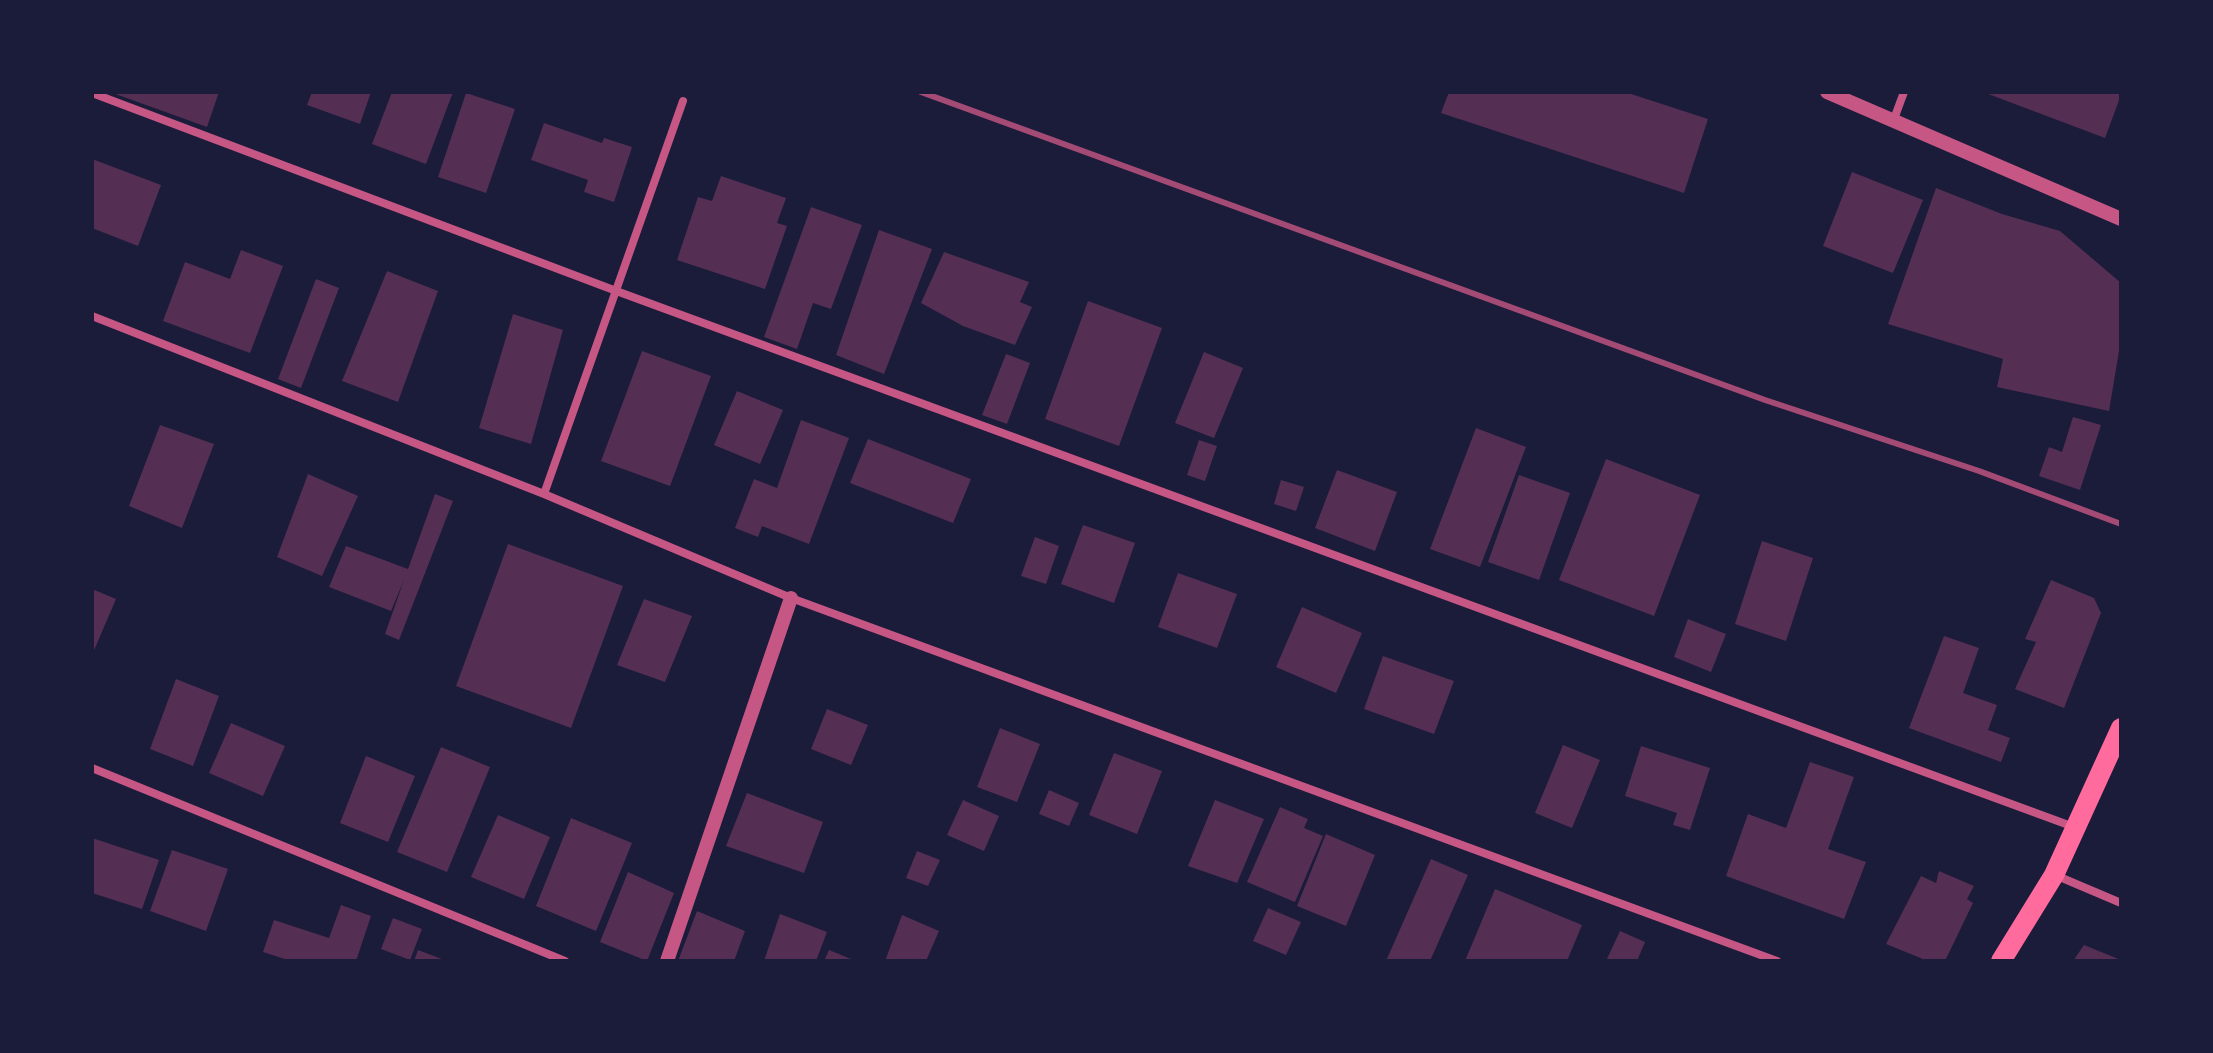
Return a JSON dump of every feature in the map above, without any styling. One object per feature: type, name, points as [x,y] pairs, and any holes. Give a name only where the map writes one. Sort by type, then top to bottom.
[{"type":"main road","points":[[2001,961],[2054,875],[2121,728]]},
{"type":"street","points":[[1827,92],[2121,219]]},
{"type":"street","points":[[1894,119],[1904,92]]},
{"type":"street","points":[[92,93],[619,292],[2074,827]]},
{"type":"street","points":[[544,494],[619,292],[683,101]]},
{"type":"street","points":[[92,316],[544,494],[791,598],[1777,961]]},
{"type":"street","points":[[667,961],[791,598]]},
{"type":"street","points":[[92,768],[565,961]]},
{"type":"street","points":[[2054,875],[2121,903]]},
{"type":"building","points":[[110,92],[219,92],[207,127]]},
{"type":"building","points":[[312,92],[371,92],[360,124],[307,105]]},
{"type":"building","points":[[392,92],[453,92],[426,164],[372,144]]},
{"type":"building","points":[[1449,92],[1625,92],[1708,119],[1684,193],[1441,113]]},
{"type":"building","points":[[1983,92],[2121,92],[2121,95],[2105,138]]},
{"type":"building","points":[[466,93],[515,109],[486,193],[438,177]]},
{"type":"building","points":[[544,123],[602,143],[604,138],[632,147],[614,202],[584,192],[588,180],[531,160]]},
{"type":"building","points":[[92,159],[161,185],[138,246],[92,228]]},
{"type":"building","points":[[1852,172],[1923,200],[1893,273],[1823,246]]},
{"type":"building","points":[[721,176],[786,198],[777,223],[787,226],[765,289],[677,260],[698,197],[712,201]]},
{"type":"building","points":[[1936,188],[2002,214],[2060,231],[2121,283],[2121,339],[2109,411],[1997,387],[2003,359],[1888,324]]},
{"type":"building","points":[[811,207],[862,225],[831,309],[813,303],[797,349],[764,337]]},
{"type":"building","points":[[879,230],[932,249],[884,374],[836,355]]},
{"type":"building","points":[[241,250],[283,266],[250,353],[163,321],[185,262],[230,279]]},
{"type":"building","points":[[944,252],[1029,282],[1020,302],[1032,307],[1015,345],[963,326],[921,303]]},
{"type":"building","points":[[387,271],[438,291],[398,402],[342,381]]},
{"type":"building","points":[[316,279],[339,288],[301,388],[278,379]]},
{"type":"building","points":[[1088,301],[1162,328],[1119,446],[1045,419]]},
{"type":"building","points":[[513,314],[563,330],[531,444],[479,428]]},
{"type":"building","points":[[642,351],[711,376],[670,486],[601,461]]},
{"type":"building","points":[[1204,352],[1243,368],[1214,438],[1175,423]]},
{"type":"building","points":[[1006,354],[1030,363],[1007,424],[982,415]]},
{"type":"building","points":[[737,391],[783,410],[760,464],[714,445]]},
{"type":"building","points":[[2073,417],[2101,425],[2080,490],[2039,476],[2049,447],[2062,452]]},
{"type":"building","points":[[801,420],[849,438],[809,544],[762,526],[758,537],[735,528],[754,479],[777,488]]},
{"type":"building","points":[[160,425],[214,444],[182,528],[129,506]]},
{"type":"building","points":[[1476,428],[1526,447],[1480,567],[1430,549]]},
{"type":"building","points":[[868,439],[971,479],[953,523],[850,483]]},
{"type":"building","points":[[1199,440],[1217,446],[1205,481],[1187,475]]},
{"type":"building","points":[[1606,459],[1700,495],[1654,616],[1559,580]]},
{"type":"building","points":[[1337,470],[1397,492],[1375,551],[1315,528]]},
{"type":"building","points":[[308,474],[358,496],[322,576],[277,557]]},
{"type":"building","points":[[1519,475],[1570,493],[1539,580],[1488,562]]},
{"type":"building","points":[[1281,480],[1304,487],[1296,511],[1274,504]]},
{"type":"building","points":[[435,494],[453,501],[399,640],[385,634],[404,580],[391,611],[329,587],[346,546],[408,569]]},
{"type":"building","points":[[1083,525],[1135,543],[1114,603],[1061,584]]},
{"type":"building","points":[[1035,537],[1059,546],[1046,584],[1021,576]]},
{"type":"building","points":[[1762,541],[1813,558],[1786,641],[1735,624]]},
{"type":"building","points":[[508,544],[623,586],[571,728],[456,686]]},
{"type":"building","points":[[1178,573],[1237,594],[1217,648],[1158,627]]},
{"type":"building","points":[[2051,580],[2094,598],[2101,613],[2064,708],[2015,689],[2036,642],[2025,639]]},
{"type":"building","points":[[92,589],[116,599],[92,655]]},
{"type":"building","points":[[644,599],[692,616],[665,682],[617,665]]},
{"type":"building","points":[[1302,607],[1362,633],[1336,693],[1276,667]]},
{"type":"building","points":[[1688,619],[1726,634],[1711,672],[1674,657]]},
{"type":"building","points":[[1944,636],[1979,648],[1963,693],[1997,705],[1988,730],[2010,738],[2001,762],[1909,728]]},
{"type":"building","points":[[1383,656],[1454,681],[1434,734],[1364,709]]},
{"type":"building","points":[[176,679],[219,696],[193,766],[150,749]]},
{"type":"building","points":[[827,709],[868,725],[851,765],[811,749]]},
{"type":"building","points":[[231,723],[285,746],[263,796],[209,773]]},
{"type":"building","points":[[1000,728],[1040,744],[1017,802],[977,787]]},
{"type":"building","points":[[1563,745],[1600,760],[1572,828],[1535,813]]},
{"type":"building","points":[[1641,746],[1710,768],[1690,830],[1673,825],[1677,813],[1625,796]]},
{"type":"building","points":[[441,747],[490,767],[447,872],[397,852]]},
{"type":"building","points":[[1114,753],[1162,771],[1137,834],[1089,815]]},
{"type":"building","points":[[366,756],[415,776],[388,842],[340,823]]},
{"type":"building","points":[[1810,762],[1854,777],[1828,849],[1866,862],[1844,919],[1726,876],[1748,814],[1786,828]]},
{"type":"building","points":[[1049,790],[1079,803],[1069,826],[1039,814]]},
{"type":"building","points":[[747,793],[823,822],[804,873],[726,846]]},
{"type":"building","points":[[963,800],[999,816],[984,851],[947,835]]},
{"type":"building","points":[[1215,800],[1264,819],[1237,883],[1188,866]]},
{"type":"building","points":[[1280,807],[1308,819],[1304,828],[1323,836],[1295,902],[1247,882]]},
{"type":"building","points":[[498,815],[550,837],[524,899],[471,877]]},
{"type":"building","points":[[571,818],[632,843],[596,931],[536,906]]},
{"type":"building","points":[[1326,834],[1375,855],[1346,926],[1297,906]]},
{"type":"building","points":[[92,838],[159,860],[142,909],[92,893]]},
{"type":"building","points":[[172,850],[228,869],[206,931],[150,911]]},
{"type":"building","points":[[917,851],[940,860],[928,886],[906,878]]},
{"type":"building","points":[[1431,859],[1468,875],[1430,961],[1386,961]]},
{"type":"building","points":[[1939,871],[1974,886],[1967,899],[1973,903],[1945,961],[1928,961],[1886,944],[1921,876],[1936,883]]},
{"type":"building","points":[[628,872],[674,893],[647,961],[600,942]]},
{"type":"building","points":[[1495,889],[1582,925],[1567,961],[1465,961]]},
{"type":"building","points":[[341,905],[371,916],[356,961],[291,961],[263,952],[274,920],[329,938]]},
{"type":"building","points":[[1268,908],[1301,922],[1286,955],[1253,941]]},
{"type":"building","points":[[697,911],[745,931],[734,961],[678,961]]},
{"type":"building","points":[[780,914],[827,932],[816,961],[764,961]]},
{"type":"building","points":[[902,915],[939,931],[926,961],[885,961]]},
{"type":"building","points":[[393,918],[422,929],[410,960],[381,949]]},
{"type":"building","points":[[1620,931],[1645,942],[1637,961],[1606,961]]},
{"type":"building","points":[[2084,945],[2121,960],[2121,961],[2073,961]]},
{"type":"building","points":[[418,950],[447,961],[414,961]]},
{"type":"building","points":[[829,950],[856,961],[824,961]]},
{"type":"railway","points":[[921,92],[1765,400],[1979,471],[2121,524]]}]
